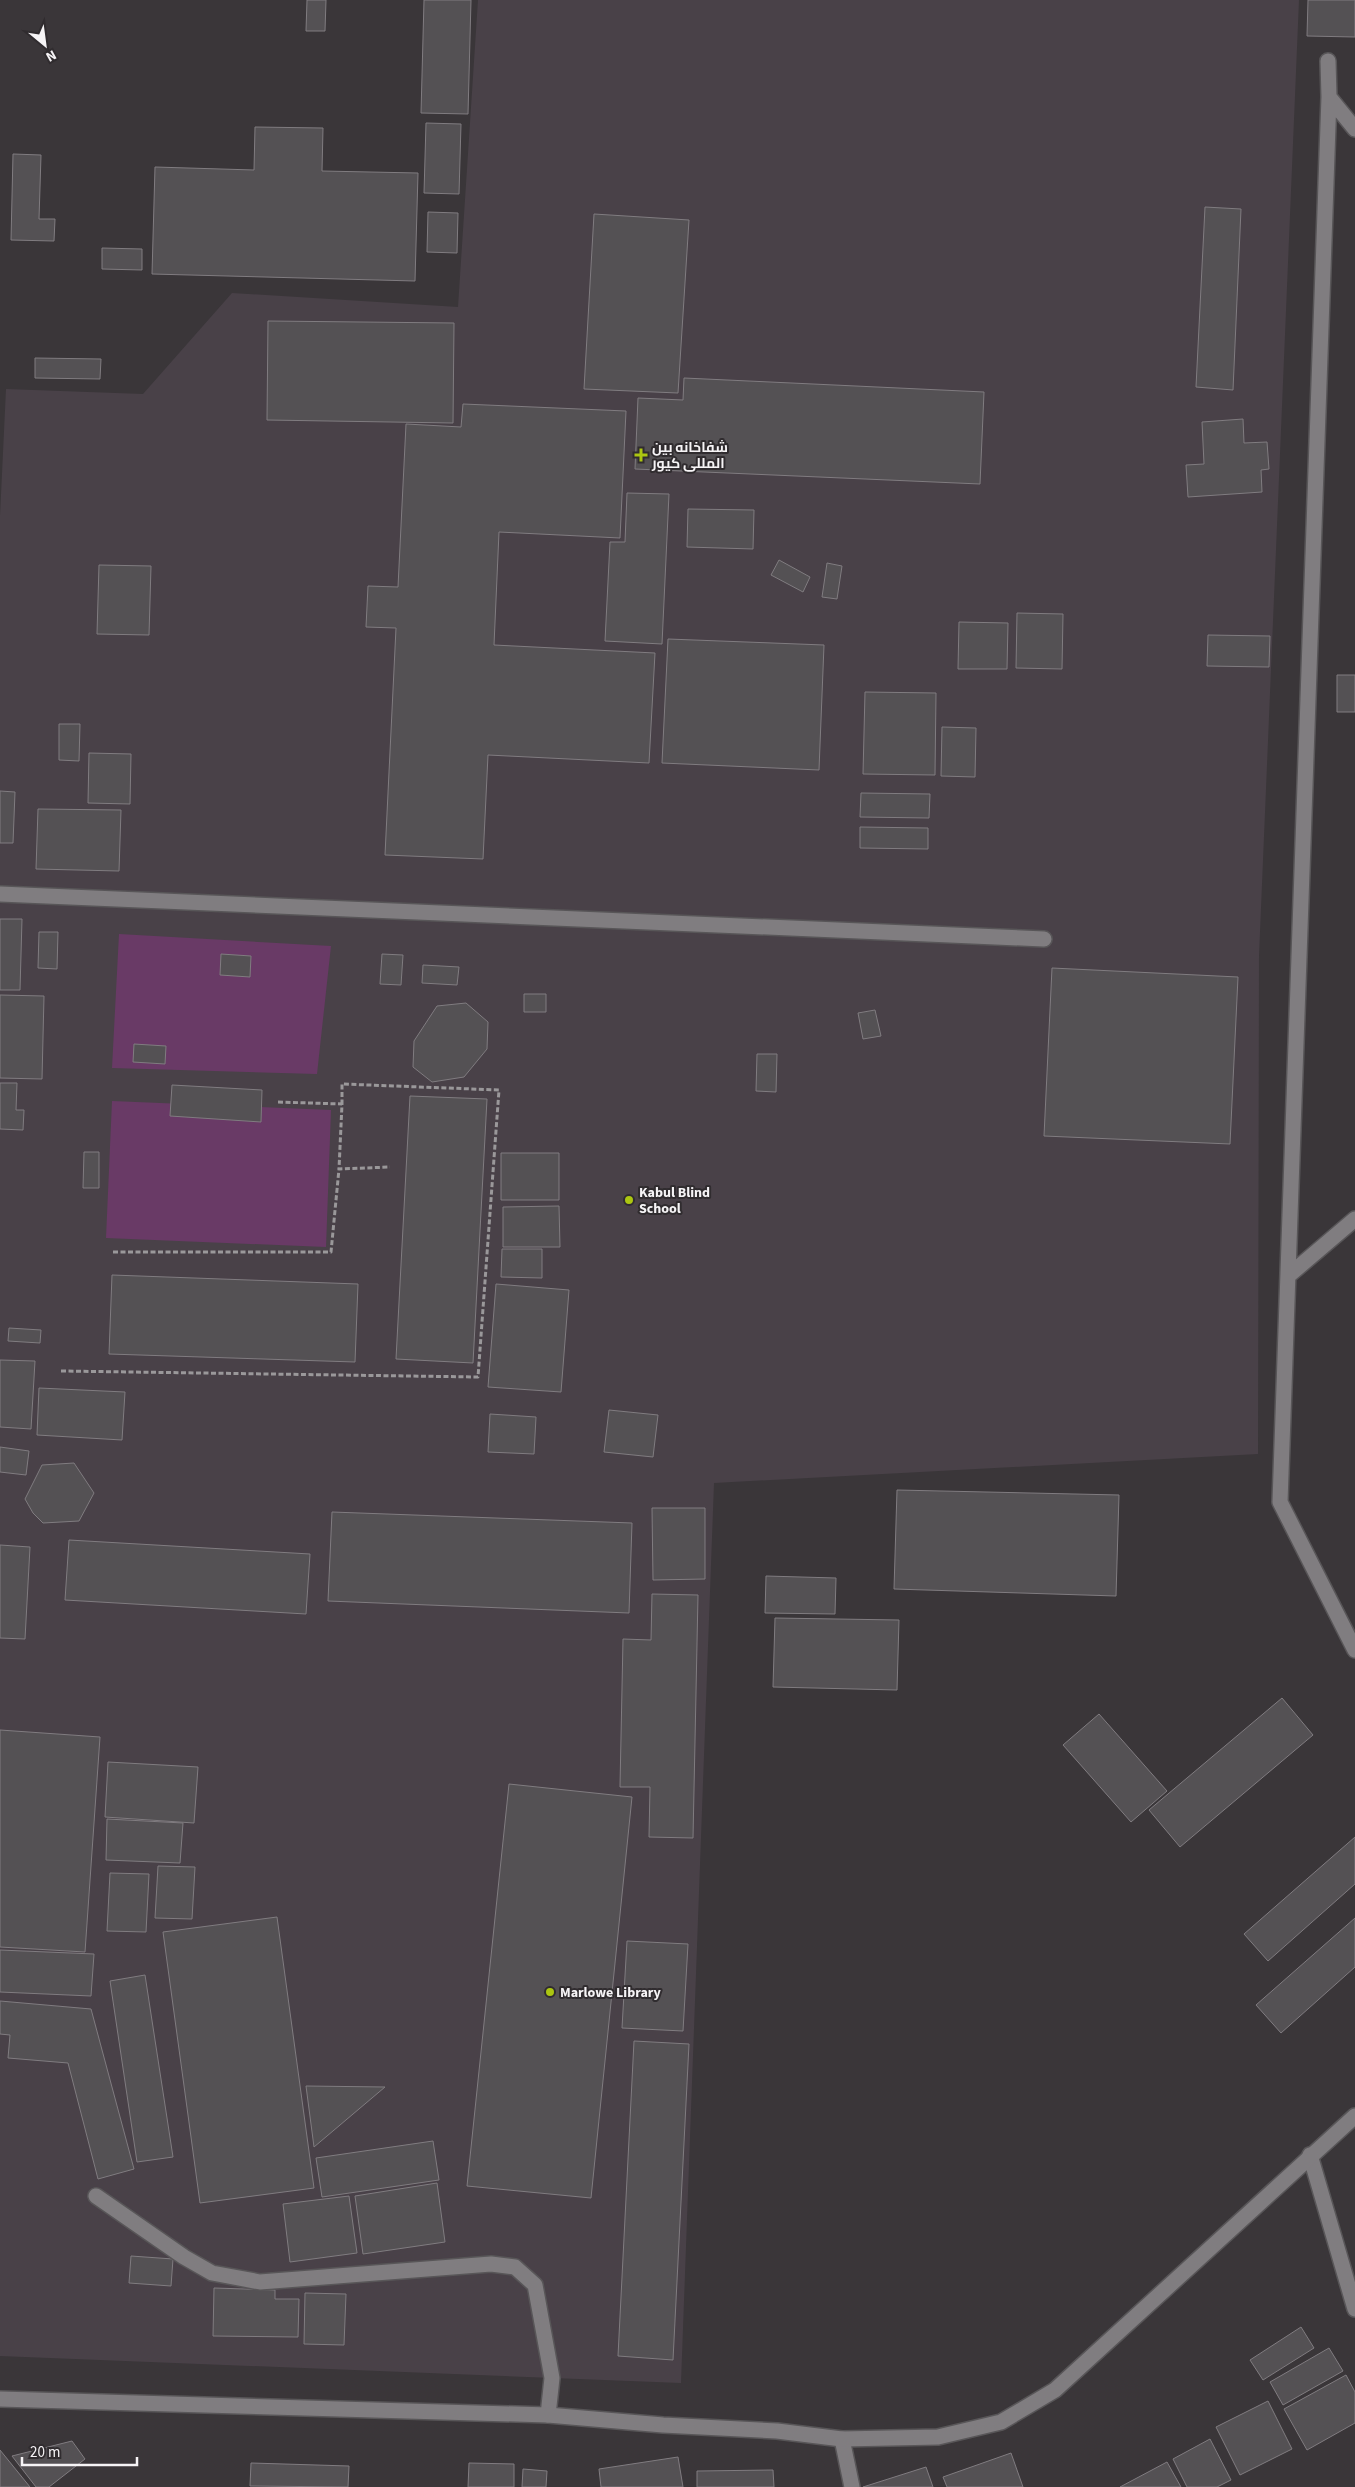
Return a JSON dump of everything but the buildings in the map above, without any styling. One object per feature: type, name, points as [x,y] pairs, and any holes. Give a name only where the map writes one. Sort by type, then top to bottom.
[{"type":"street","points":[[1328,61],[1329,97],[1280,1502],[1355,1650]]},
{"type":"street","points":[[1329,97],[1355,129]]},
{"type":"street","points":[[0,894],[1044,939]]},
{"type":"street","points":[[1288,1276],[1355,1219]]},
{"type":"street","points":[[0,2399],[548,2415],[663,2425],[777,2431],[842,2439],[938,2437],[1001,2422],[1055,2390],[1310,2155],[1355,2116]]},
{"type":"street","points":[[1310,2155],[1355,2309]]},
{"type":"street","points":[[96,2196],[184,2257],[212,2273],[260,2282],[492,2264],[515,2267],[535,2285],[552,2378],[548,2415]]},
{"type":"street","points":[[842,2439],[852,2487]]},
{"type":"path","points":[[61,1371],[478,1377],[499,1090],[342,1084],[339,1169],[331,1252],[113,1252]]},
{"type":"path","points":[[278,1102],[342,1104]]},
{"type":"path","points":[[339,1169],[390,1167]]},
{"type":"shaded area","points":[[478,0],[1299,0],[1259,956],[1258,1454],[714,1483],[681,2383],[0,2356],[0,516],[6,389],[143,394],[232,293],[458,307]]},
{"type":"shaded area","points":[[119,934],[331,946],[317,1074],[112,1068]]},
{"type":"shaded area","points":[[112,1101],[331,1110],[326,1247],[106,1238]]},
{"type":"place","name":"شفاخانه بین المللی کیور","points":[[641,455]]},
{"type":"place","name":"Kabul Blind School","points":[[629,1200]]},
{"type":"place","name":"Marlowe Library","points":[[550,1992]]}]
